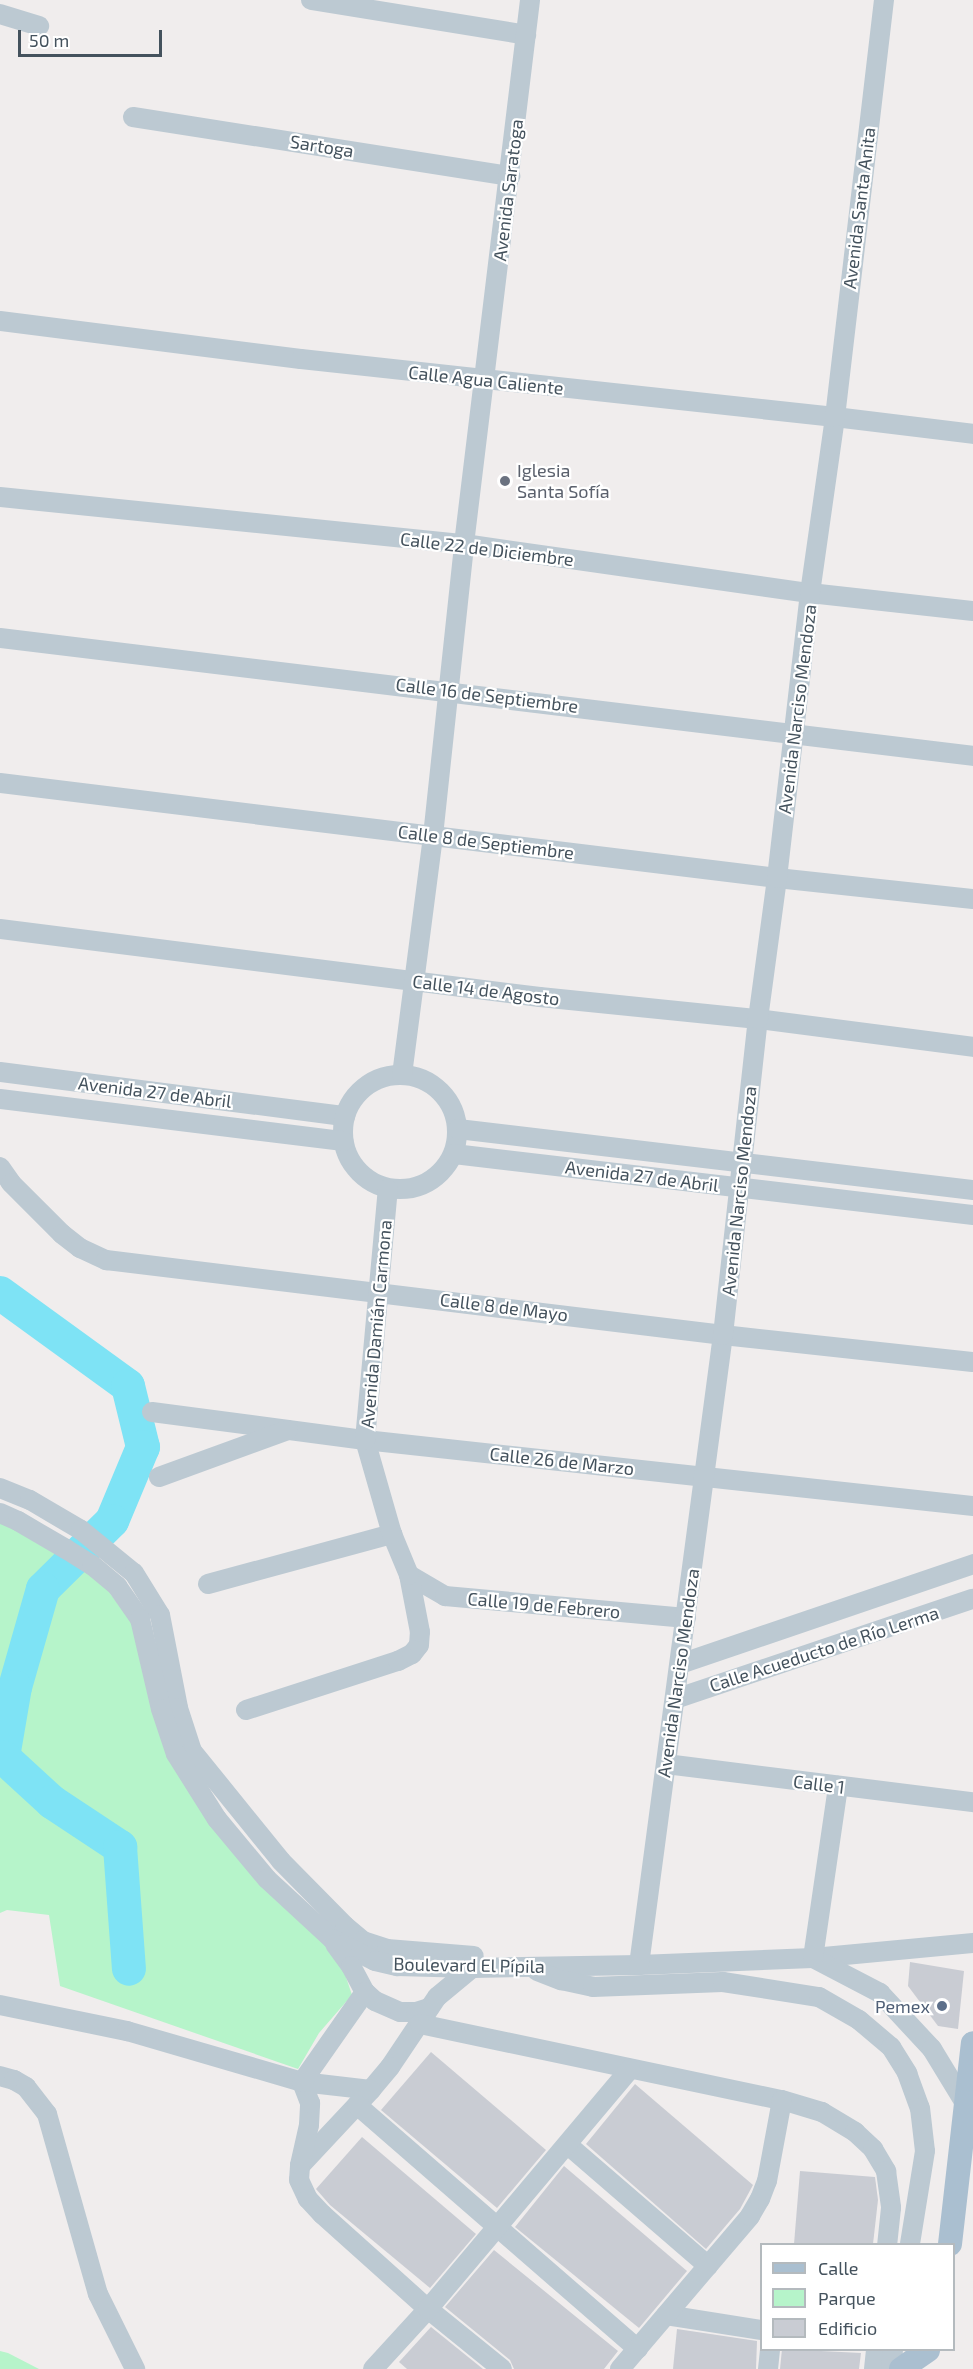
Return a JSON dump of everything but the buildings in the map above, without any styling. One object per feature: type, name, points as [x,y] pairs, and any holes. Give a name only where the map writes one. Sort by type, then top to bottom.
[{"type":"main road","points":[[950,2243],[973,2043]]},
{"type":"main road","points":[[901,2369],[925,2351]]},
{"type":"main road","points":[[935,2369],[938,2351]]},
{"type":"street","points":[[311,0],[526,35]]},
{"type":"street","name":"Avenida Saratoga","points":[[486,380],[530,0]]},
{"type":"street","name":"Avenida Santa Anita","points":[[835,417],[884,0]]},
{"type":"street","points":[[0,14],[39,26]]},
{"type":"street","name":"Sartoga","points":[[134,117],[510,176]]},
{"type":"street","name":"Calle Agua Caliente","points":[[0,321],[486,380],[973,434]]},
{"type":"street","points":[[402,1075],[450,691],[464,544],[486,380]]},
{"type":"street","name":"Avenida Narciso Mendoza","points":[[640,1959],[723,1335],[758,1019],[810,593],[835,417]]},
{"type":"street","name":"Calle 22 de Diciembre","points":[[0,497],[464,544],[810,593],[973,611]]},
{"type":"street","name":"Calle 16 de Septiembre","points":[[0,638],[973,756]]},
{"type":"street","name":"Calle 8 de Septiembre","points":[[0,783],[777,878],[973,899]]},
{"type":"street","name":"Calle 14 de Agosto","points":[[0,929],[540,998],[758,1019],[973,1047]]},
{"type":"street","name":"Avenida 27 de Abril","points":[[0,1072],[345,1116]]},
{"type":"street","points":[[402,1075],[423,1079],[441,1091],[453,1108],[458,1129],[454,1154],[443,1171],[427,1183],[408,1190],[388,1189],[372,1183],[358,1172],[348,1158],[343,1141],[345,1116],[354,1099],[367,1086],[384,1077],[402,1075]]},
{"type":"street","name":"Avenida 27 de Abril","points":[[0,1099],[343,1141]]},
{"type":"street","name":"Avenida 27 de Abril","points":[[458,1129],[973,1190]]},
{"type":"street","name":"Avenida 27 de Abril","points":[[454,1154],[973,1215]]},
{"type":"street","name":"Calle 8 de Mayo","points":[[0,1167],[11,1183],[48,1221],[80,1248],[106,1260],[723,1335],[973,1362]]},
{"type":"street","name":"Avenida Damián Carmona","points":[[246,1710],[398,1661],[411,1654],[419,1644],[420,1632],[409,1575],[393,1534],[365,1440],[388,1189]]},
{"type":"street","name":"Calle 26 de Marzo","points":[[152,1412],[365,1440],[973,1506]]},
{"type":"street","points":[[159,1478],[291,1429]]},
{"type":"street","name":"Boulevard El Pípila","points":[[0,1488],[30,1500],[81,1530],[134,1573],[160,1615],[178,1708],[192,1751],[281,1861],[363,1941],[387,1948],[471,1962],[531,1968],[640,1959]]},
{"type":"street","name":"Boulevard El Pípila","points":[[0,1513],[18,1521],[92,1565],[117,1586],[140,1619],[161,1709],[176,1754],[217,1819],[267,1879],[332,1939],[375,1961],[397,1966],[527,1958],[813,1958],[973,1943]]},
{"type":"street","points":[[208,1584],[393,1534]]},
{"type":"street","name":"Calle Acueducto de Río Lerma","points":[[680,1664],[973,1564]]},
{"type":"street","name":"Calle 19 de Febrero","points":[[409,1575],[445,1596],[686,1618]]},
{"type":"street","name":"Calle Acueducto de Río Lerma","points":[[675,1699],[973,1599]]},
{"type":"street","name":"Calle 1","points":[[666,1764],[973,1802]]},
{"type":"street","points":[[813,1958],[837,1786]]},
{"type":"street","points":[[332,1939],[351,1966],[365,1992],[388,2008],[630,2069],[782,2100],[822,2112],[855,2132],[873,2149],[886,2171],[891,2208],[887,2243]]},
{"type":"street","name":"Boulevard El Pípila","points":[[813,1958],[880,1993],[932,2049],[966,2105]]},
{"type":"street","points":[[300,2166],[371,2090],[437,1997],[471,1962]]},
{"type":"street","points":[[531,1968],[561,1980],[593,1987],[723,1982],[819,1997],[859,2020],[891,2047],[907,2073],[920,2108],[925,2151],[910,2243]]},
{"type":"street","points":[[302,2082],[365,1992]]},
{"type":"street","points":[[0,2005],[127,2031],[302,2082],[371,2090]]},
{"type":"street","points":[[373,2369],[428,2309],[630,2069]]},
{"type":"street","points":[[0,2076],[26,2087],[47,2114],[98,2294],[135,2369]]},
{"type":"street","points":[[302,2082],[310,2103],[309,2125],[299,2180],[308,2199],[428,2309],[502,2369]]},
{"type":"street","points":[[620,2369],[750,2216],[767,2181],[782,2100]]},
{"type":"street","points":[[357,2105],[638,2349]]},
{"type":"street","points":[[568,2145],[708,2266]]},
{"type":"street","points":[[666,2315],[760,2330]]},
{"type":"street","points":[[768,2369],[770,2351]]},
{"type":"street","points":[[874,2369],[876,2351]]},
{"type":"street","points":[[891,2369],[893,2351]]},
{"type":"green space","points":[[0,1521],[101,1581],[138,1631],[166,1743],[341,1962],[352,1995],[319,2033],[298,2069],[60,1986],[49,1915],[7,1910],[0,1913]]},
{"type":"green space","points":[[0,2351],[8,2353],[39,2369],[0,2369]]},
{"type":"waterway","points":[[0,1293],[128,1386],[143,1447],[112,1521],[43,1589],[15,1687],[3,1757],[52,1802],[120,1847],[129,1969]]},
{"type":"place","name":"Iglesia Santa Sofía","points":[[505,481]]},
{"type":"place","name":"Pemex","points":[[942,2006]]}]
